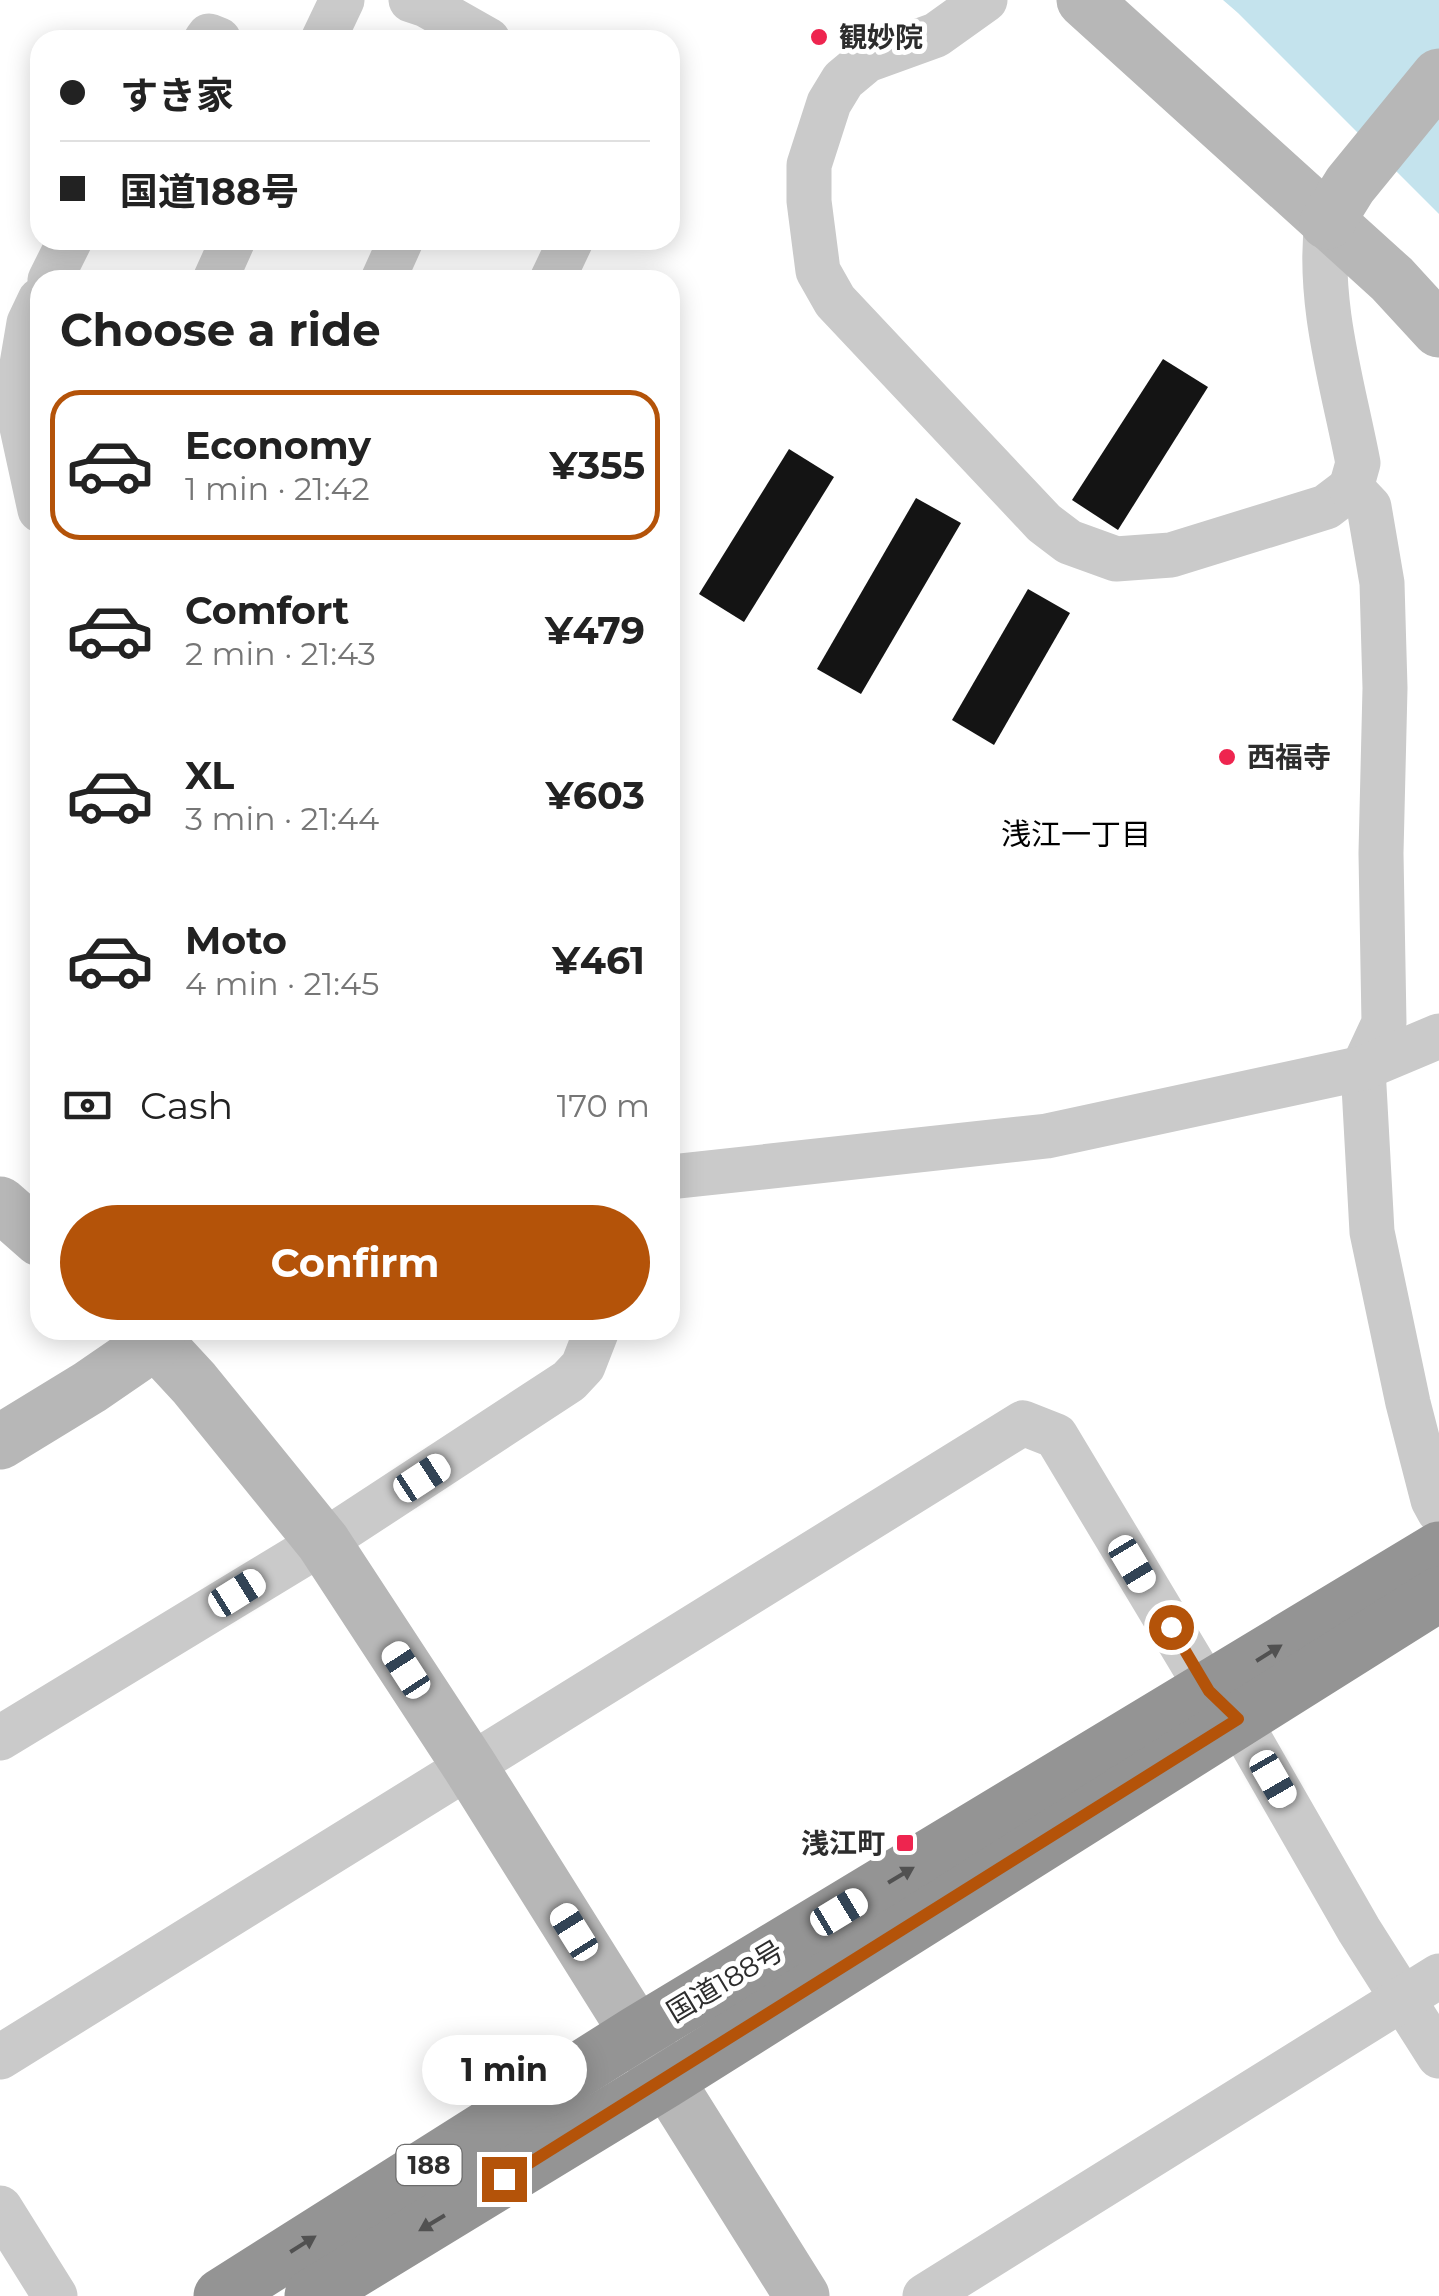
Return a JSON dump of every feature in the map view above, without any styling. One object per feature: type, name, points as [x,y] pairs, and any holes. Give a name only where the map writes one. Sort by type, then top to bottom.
[{"type":"highway","name":"国道188号","points":[[312,2296],[665,2081],[1224,1705],[1439,1549]]},
{"type":"highway","name":"国道188号","points":[[221,2296],[637,2033],[1224,1705],[1439,1594]]},
{"type":"street","points":[[328,30],[342,0]]},
{"type":"street","points":[[411,0],[426,4],[471,30]]},
{"type":"street","points":[[985,0],[936,35],[867,60],[842,80],[829,103],[809,164],[818,271],[834,301],[1044,523],[1070,542],[1116,559],[1171,555],[1326,508],[1352,488],[1358,463],[1322,260],[1339,204],[1439,76]]},
{"type":"street","points":[[1084,0],[1339,204],[1392,279],[1439,330]]},
{"type":"street","points":[[30,320],[16,400],[30,464]]},
{"type":"street","points":[[1352,488],[1369,507],[1379,564],[1385,688],[1384,1023],[1363,1068],[1372,1232],[1408,1403],[1432,1500],[1439,1511]]},
{"type":"street","points":[[680,1176],[1047,1136],[1363,1068],[1439,1036]]},
{"type":"street","points":[[0,1204],[30,1230]]},
{"type":"street","points":[[0,1442],[90,1388],[151,1340]]},
{"type":"street","points":[[164,1340],[323,1542],[469,1765],[802,2296]]},
{"type":"street","points":[[0,1738],[323,1542],[569,1381],[583,1366],[592,1340]]},
{"type":"street","points":[[0,2056],[1023,1423],[1056,1436],[1359,1930],[1421,1987],[1439,2056]]},
{"type":"street","points":[[924,2296],[1421,1987]]},
{"type":"street","points":[[0,2208],[55,2296]]},
{"type":"water","points":[[1223,0],[1439,0],[1439,214],[1238,13]]},
{"type":"building","points":[[1163,359],[1208,387],[1118,530],[1072,500]]},
{"type":"building","points":[[789,449],[834,477],[744,622],[699,594]]},
{"type":"building","points":[[916,498],[961,523],[861,694],[817,669]]},
{"type":"building","points":[[1028,589],[1070,613],[994,745],[952,720]]},
{"type":"place","name":"観妙院","points":[[819,37]]},
{"type":"place","name":"西福寺","points":[[1227,757]]},
{"type":"place","name":"浅江町","points":[[905,1843]]},
{"type":"district","name":"浅江一丁目","points":[[1076,835]]},
{"type":"route","points":[[504,2179],[1238,1719],[1209,1691],[1171,1627]]}]
